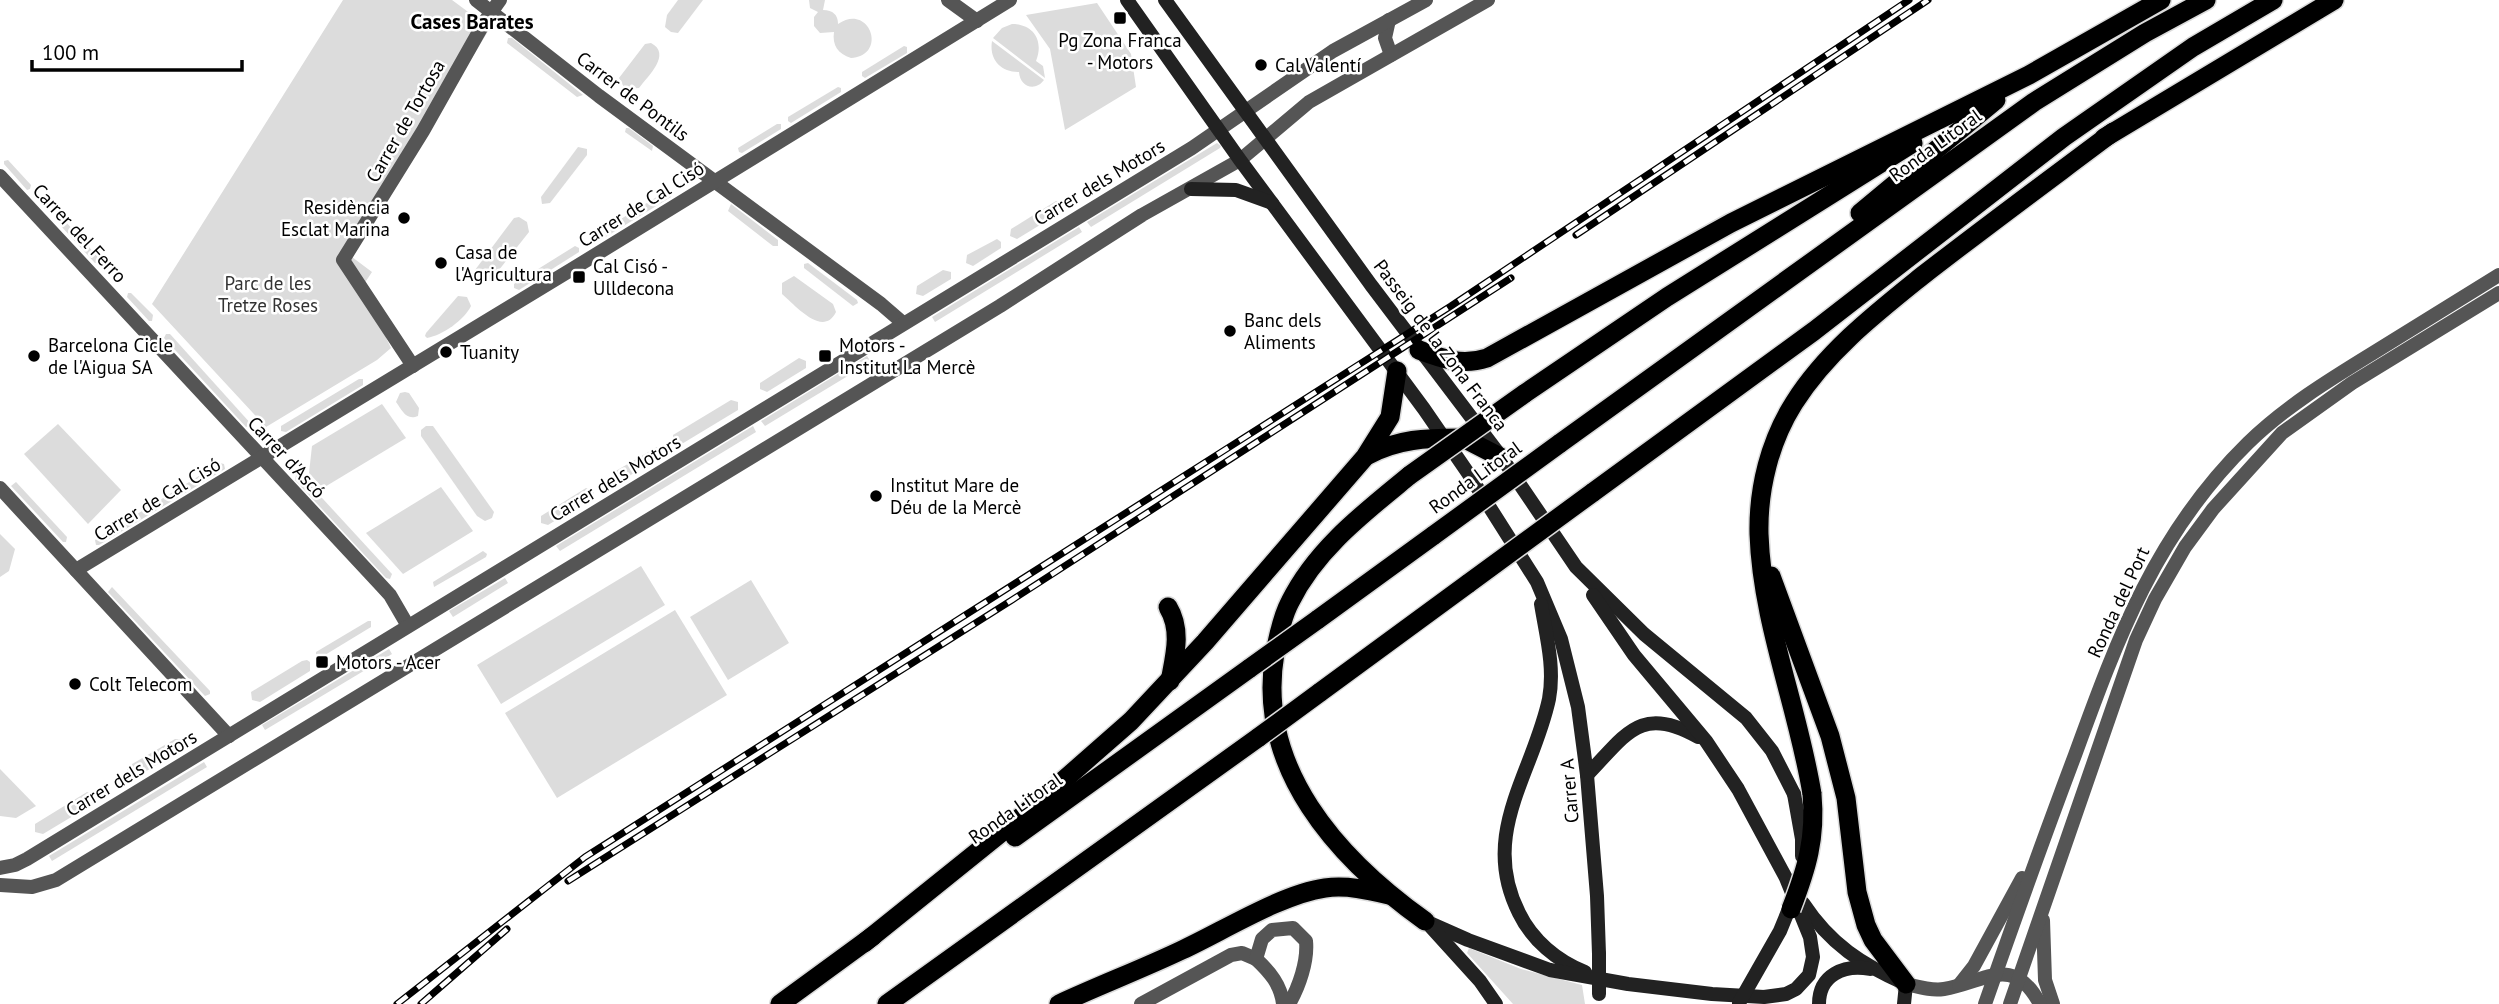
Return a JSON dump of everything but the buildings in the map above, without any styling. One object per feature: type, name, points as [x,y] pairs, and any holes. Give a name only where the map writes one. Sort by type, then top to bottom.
[{"type":"highway","points":[[1419,349],[1446,361],[1466,363],[1487,358],[1731,223],[2029,75],[2161,0]]},
{"type":"highway","name":"Ronda Litoral","points":[[780,1004],[2034,102],[2145,33],[2206,0]]},
{"type":"highway","points":[[887,1004],[1259,737],[1592,493],[1884,277],[2064,137],[2193,47],[2273,0]]},
{"type":"highway","points":[[1884,277],[2038,178],[2334,0]]},
{"type":"highway","points":[[1762,299],[1937,147],[2029,75]]},
{"type":"highway","points":[[1425,921],[1389,895],[1330,835],[1289,772],[1277,737],[1272,711],[1272,672],[1277,643],[1289,603],[1309,571],[1341,534],[1410,475],[1524,394],[1667,297],[1988,96]]},
{"type":"highway","points":[[1791,909],[1804,877],[1813,837],[1769,613],[1759,534],[1765,476],[1775,439],[1793,404],[1816,372],[1846,341],[1975,233],[2113,132]]},
{"type":"highway","points":[[864,943],[1072,775],[1170,681],[1365,457],[1390,417],[1397,371]]},
{"type":"highway","points":[[1365,457],[1382,447],[1401,441],[1443,438],[1467,440],[1502,458]]},
{"type":"highway","points":[[1759,534],[1773,581],[1830,736],[1846,798],[1857,892],[1866,925],[1905,994]]},
{"type":"highway","points":[[1168,607],[1177,630],[1170,681]]},
{"type":"highway","points":[[1059,1004],[1309,892],[1325,888],[1354,888],[1389,895]]},
{"type":"main road","points":[[1127,0],[1240,160],[1397,371],[1468,473],[1537,582],[1551,665],[1551,682],[1539,731],[1509,811],[1503,846],[1505,874],[1509,891],[1522,920],[1544,946],[1575,969],[1601,996]]},
{"type":"main road","name":"Passeig de la Zona Franca","points":[[1165,0],[1419,349],[1502,458],[1576,567],[1644,635],[1746,718],[1803,794]]},
{"type":"main road","points":[[1191,189],[1236,190],[1272,203]]},
{"type":"main road","points":[[1576,567],[1634,655],[1706,741],[1738,789],[1786,878],[1811,916],[1856,959],[1905,994]]},
{"type":"main road","name":"Carrer A","points":[[1537,582],[1569,664],[1578,707],[1587,775],[1601,996]]},
{"type":"main road","points":[[1587,775],[1628,732],[1645,724],[1672,724],[1706,741]]},
{"type":"main road","points":[[1425,921],[1550,970],[1601,996],[1712,994],[1763,997],[1796,989],[1809,975],[1813,949],[1786,878]]},
{"type":"main road","points":[[1739,1004],[1791,909]]},
{"type":"main road","points":[[1425,921],[1480,981],[1496,1004]]},
{"type":"main road","points":[[1819,1004],[1822,987],[1832,974],[1850,967],[1875,970]]},
{"type":"main road","points":[[1712,994],[1747,1004]]},
{"type":"street","name":"Carrer de Pontils","points":[[476,0],[496,6],[610,103],[903,323]]},
{"type":"street","points":[[948,0],[976,21]]},
{"type":"street","name":"Carrer de Cal Cisó","points":[[76,570],[1010,0]]},
{"type":"street","points":[[1391,55],[1385,38],[1389,20],[1426,0]]},
{"type":"street","points":[[0,885],[32,887],[57,880],[1000,306],[1142,215],[1240,160],[1299,111],[1488,0]]},
{"type":"street","name":"Carrer de Tortosa","points":[[413,366],[343,261],[496,6]]},
{"type":"street","name":"Carrer dels Motors","points":[[0,868],[27,859],[229,736],[1221,130],[1299,73],[1389,20]]},
{"type":"street","name":"Carrer del Ferro","points":[[0,176],[133,317]]},
{"type":"street","name":"Ronda del Port","points":[[1985,1004],[2097,695],[2133,606],[2161,552],[2208,487],[2248,443],[2302,399],[2499,275]]},
{"type":"street","name":"Ronda del Port","points":[[2010,1004],[2136,640],[2170,572],[2213,509],[2282,433],[2311,410],[2499,293]]},
{"type":"street","name":"Carrer d'Ascó","points":[[133,317],[384,589],[408,626]]},
{"type":"street","points":[[0,488],[229,736]]},
{"type":"street","points":[[1959,985],[1974,966],[2041,844]]},
{"type":"street","points":[[2049,891],[2043,920],[2044,954],[2046,989],[2053,1004]]},
{"type":"street","points":[[1256,959],[1262,939],[1272,930],[1293,928],[1306,941],[1307,952],[1289,1004]]},
{"type":"street","points":[[1082,1004],[1179,951]]},
{"type":"street","points":[[1141,1004],[1231,955],[1242,953],[1256,959],[1270,972],[1282,991],[1283,1004]]},
{"type":"street","points":[[1905,994],[1959,985],[1995,974],[2008,974],[2028,986],[2040,1004]]},
{"type":"green space","name":"Parc de les Tretze Roses","points":[[343,0],[452,0],[490,28],[352,257],[372,272],[362,287],[391,348],[377,360],[266,427],[152,304]]},
{"type":"green space","points":[[678,0],[703,0],[678,33],[665,27],[667,15]]},
{"type":"green space","points":[[809,0],[825,0],[823,10],[834,14],[838,24],[849,19],[866,24],[872,40],[863,55],[851,58],[843,54],[835,45],[834,32],[820,33],[814,26],[814,17],[818,12],[810,8]]},
{"type":"green space","points":[[1097,3],[1131,54],[1136,87],[1065,130],[1050,49],[1026,15]]},
{"type":"green space","points":[[1012,24],[1026,27],[1035,35],[1039,47],[1036,61],[1043,66],[1045,78],[993,38],[1002,28]]},
{"type":"green space","points":[[508,38],[512,38],[583,95],[577,97],[507,43]]},
{"type":"green space","points":[[992,41],[1044,80],[1036,86],[1028,86],[1022,81],[1019,72],[1001,67],[994,59]]},
{"type":"green space","points":[[651,43],[659,53],[656,65],[639,88],[625,89],[619,78],[645,44]]},
{"type":"green space","points":[[904,46],[907,47],[907,53],[865,78],[862,76],[862,72]]},
{"type":"green space","points":[[838,87],[841,92],[791,123],[788,121],[788,117]]},
{"type":"green space","points":[[781,124],[781,129],[742,153],[739,152],[738,148]]},
{"type":"green space","points":[[626,128],[653,146],[652,151],[625,132]]},
{"type":"green space","points":[[1217,143],[1220,148],[1091,227],[1087,222]]},
{"type":"green space","points":[[578,147],[587,149],[587,155],[550,203],[542,204],[541,197]]},
{"type":"green space","points":[[8,160],[31,185],[30,189],[27,190],[4,164],[4,161]]},
{"type":"green space","points":[[668,190],[672,192],[671,197],[594,244],[589,243],[590,238]]},
{"type":"green space","points":[[1056,201],[1063,203],[1063,211],[1017,239],[1010,236],[1011,229]]},
{"type":"green space","points":[[731,204],[778,240],[778,246],[773,246],[728,211]]},
{"type":"green space","points":[[519,217],[527,222],[529,232],[491,280],[485,283],[478,280],[475,270],[514,218]]},
{"type":"green space","points":[[64,220],[99,258],[98,263],[95,263],[60,225]]},
{"type":"green space","points":[[1079,227],[1082,232],[935,322],[932,317]]},
{"type":"green space","points":[[997,239],[1001,242],[1001,248],[973,266],[966,263],[967,255]]},
{"type":"green space","points":[[575,246],[579,248],[579,252],[519,290],[514,288],[514,284]]},
{"type":"green space","points":[[808,263],[858,303],[853,306],[804,268],[804,264]]},
{"type":"green space","points":[[943,270],[951,272],[951,279],[923,296],[916,294],[917,286]]},
{"type":"green space","points":[[794,276],[833,304],[836,312],[831,319],[824,322],[809,317],[782,294],[782,283]]},
{"type":"green space","points":[[128,293],[153,315],[152,321],[127,297]]},
{"type":"green space","points":[[458,296],[467,297],[471,306],[468,311],[446,330],[427,338],[426,333]]},
{"type":"green space","points":[[166,334],[170,334],[252,425],[246,427],[164,338]]},
{"type":"green space","points":[[867,356],[871,362],[765,426],[761,421]]},
{"type":"green space","points":[[799,358],[806,361],[806,368],[767,392],[760,389],[760,383]]},
{"type":"green space","points":[[363,379],[363,385],[286,432],[281,431],[281,426]]},
{"type":"green space","points":[[400,393],[409,393],[419,408],[418,416],[407,416],[396,402]]},
{"type":"green space","points":[[731,400],[738,402],[738,410],[680,445],[675,445],[673,435]]},
{"type":"green space","points":[[382,404],[406,438],[323,488],[309,473],[312,446]]},
{"type":"green space","points":[[58,424],[121,490],[88,524],[24,454]]},
{"type":"green space","points":[[426,426],[433,426],[494,512],[492,518],[485,521],[477,516],[421,436],[421,430]]},
{"type":"green space","points":[[753,426],[756,432],[560,551],[556,546]]},
{"type":"green space","points":[[657,447],[662,454],[660,457],[621,481],[614,479],[614,472]]},
{"type":"green space","points":[[220,463],[224,464],[225,469],[96,545],[95,540]]},
{"type":"green space","points":[[300,474],[392,574],[390,579],[386,578],[295,480],[296,475]]},
{"type":"green space","points":[[16,482],[67,537],[66,542],[63,542],[11,486]]},
{"type":"green space","points":[[441,487],[473,531],[403,574],[366,533]]},
{"type":"green space","points":[[586,488],[594,492],[592,498],[548,525],[541,523],[541,516]]},
{"type":"green space","points":[[0,534],[15,549],[9,571],[0,577]]},
{"type":"green space","points":[[483,551],[487,554],[486,557],[434,587],[433,582]]},
{"type":"green space","points":[[641,566],[665,605],[501,704],[477,665]]},
{"type":"green space","points":[[505,578],[508,583],[453,617],[449,611]]},
{"type":"green space","points":[[751,580],[789,643],[728,680],[690,617]]},
{"type":"green space","points":[[112,587],[210,694],[205,696],[108,592]]},
{"type":"green space","points":[[675,610],[727,695],[557,798],[505,713]]},
{"type":"green space","points":[[371,621],[371,627],[320,658],[316,657],[316,652]]},
{"type":"green space","points":[[389,649],[392,654],[265,730],[262,725]]},
{"type":"green space","points":[[307,660],[310,662],[310,671],[260,702],[252,700],[251,692]]},
{"type":"green space","points":[[175,739],[182,739],[184,748],[135,778],[127,775],[127,767]]},
{"type":"green space","points":[[204,762],[207,767],[52,861],[49,856]]},
{"type":"green space","points":[[0,769],[36,806],[16,818],[0,816]]},
{"type":"green space","points":[[87,792],[95,796],[93,804],[43,834],[35,832],[35,824]]},
{"type":"green space","points":[[1469,948],[1521,969],[1582,985],[1585,1004],[1513,1004],[1467,953]]},
{"type":"railway","points":[[397,1004],[585,857],[1451,306],[1909,0]]},
{"type":"railway","points":[[1576,235],[1928,0]]},
{"type":"railway","points":[[568,881],[1012,600],[1511,278]]},
{"type":"railway","points":[[421,1004],[507,929]]},
{"type":"place","name":"Pg Zona Franca - Motors","points":[[1120,18]]},
{"type":"place","name":"Cal Valentí","points":[[1261,65]]},
{"type":"place","name":"Residència Esclat Marina","points":[[404,218]]},
{"type":"place","name":"Casa de l'Agricultura","points":[[441,263]]},
{"type":"place","name":"Cal Cisó - Ulldecona","points":[[579,277]]},
{"type":"place","name":"Banc dels Aliments","points":[[1230,331]]},
{"type":"place","name":"Tuanity","points":[[446,352]]},
{"type":"place","name":"Barcelona Cicle de l'Aigua SA","points":[[34,356]]},
{"type":"place","name":"Motors - Institut La Mercè","points":[[825,356]]},
{"type":"place","name":"Institut Mare de Déu de la Mercè","points":[[876,496]]},
{"type":"place","name":"Motors - Acer","points":[[322,662]]},
{"type":"place","name":"Colt Telecom","points":[[75,684]]},
{"type":"district","name":"Cases Barates","points":[[472,22]]}]
